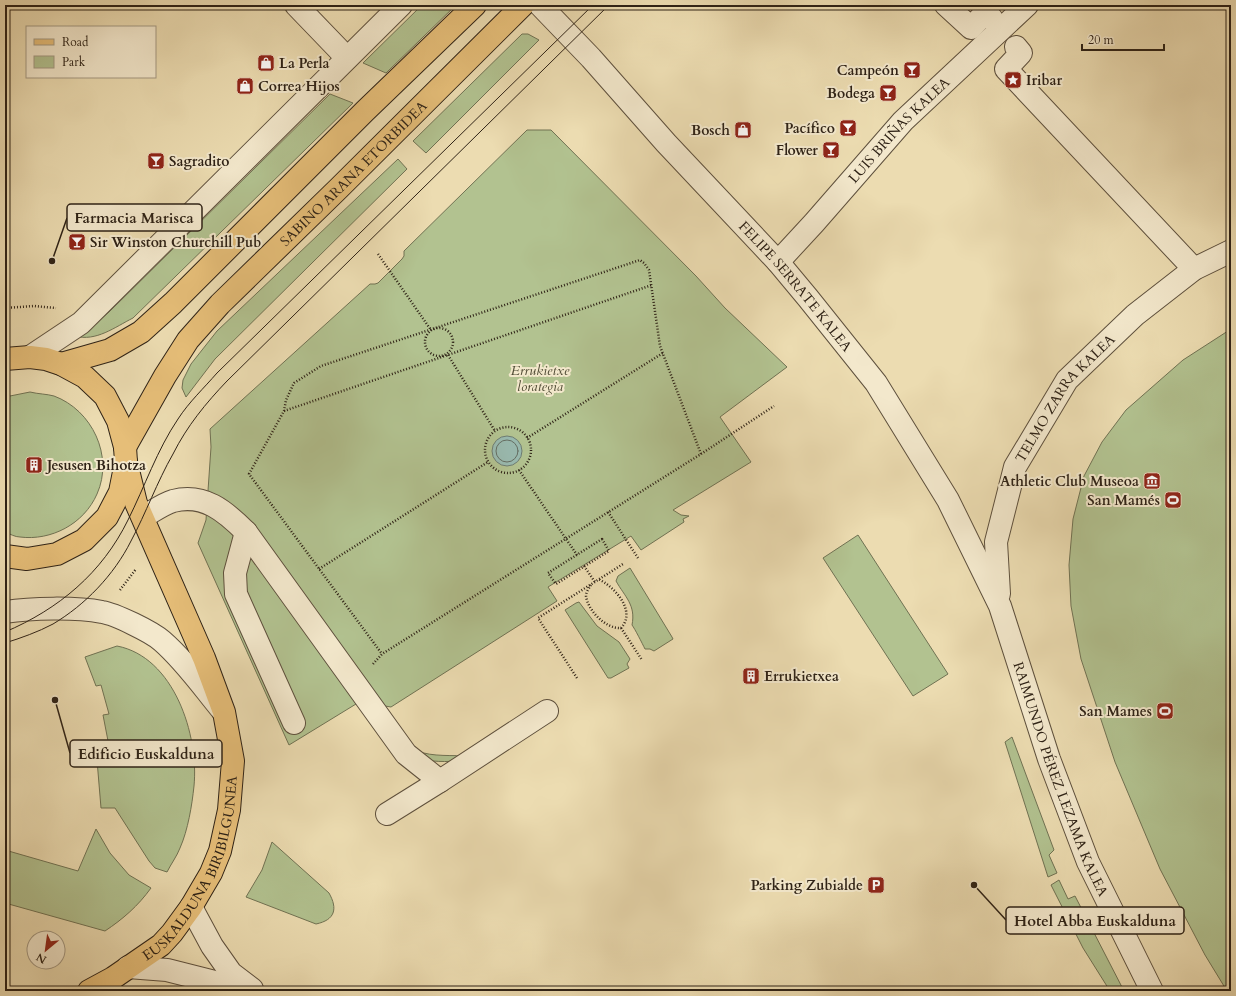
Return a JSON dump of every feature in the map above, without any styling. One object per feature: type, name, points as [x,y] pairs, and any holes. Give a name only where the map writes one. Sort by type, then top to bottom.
[{"type":"main road","points":[[61,364],[110,350],[141,332],[173,303],[370,106],[475,5]]},
{"type":"main road","name":"SABINO ARANA ETORBIDEA","points":[[126,455],[165,376],[188,340],[216,309],[523,5]]},
{"type":"main road","name":"EUSKALDUNA BIRIBILGUNEA","points":[[5,359],[30,357],[46,359],[61,364],[85,377],[105,396],[118,421],[136,503],[204,658],[224,712],[233,761],[229,810],[220,851],[211,873],[192,907],[172,934],[161,945],[89,991]]},
{"type":"main road","points":[[5,556],[27,559],[57,554],[84,540],[106,519],[120,492],[126,455]]},
{"type":"street","points":[[296,5],[347,58]]},
{"type":"street","points":[[30,357],[81,323],[401,5]]},
{"type":"street","name":"FELIPE SERRATE KALEA","points":[[540,5],[591,58],[666,143],[778,262],[876,383],[948,500],[1000,606]]},
{"type":"street","points":[[946,5],[971,28],[986,12],[992,19]]},
{"type":"street","name":"LUIS BRIÑAS KALEA","points":[[778,262],[903,121],[1027,5]]},
{"type":"street","points":[[1016,47],[1021,53],[1006,69],[1194,269]]},
{"type":"street","name":"TELMO ZARRA KALEA","points":[[1000,606],[996,542],[1015,466],[1067,380],[1135,315],[1194,269],[1231,251]]},
{"type":"street","points":[[143,518],[172,502],[194,499],[214,506],[231,517],[246,532],[406,754],[440,781]]},
{"type":"street","points":[[246,532],[235,573],[236,594],[294,723]]},
{"type":"street","name":"RAIMUNDO PÉREZ LEZAMA KALEA","points":[[1000,606],[1049,760],[1088,862],[1152,991]]},
{"type":"street","name":"EUSKALDUNA BIRIBILGUNEA","points":[[5,612],[16,610],[54,610],[103,612],[133,624],[161,640],[181,660],[224,712]]},
{"type":"street","points":[[387,814],[547,711]]},
{"type":"street","points":[[192,907],[212,946],[231,973],[255,991]]},
{"type":"street","points":[[128,967],[167,970],[250,991]]},
{"type":"path","points":[[378,254],[431,330]]},
{"type":"path","points":[[382,654],[249,474],[284,410],[286,400],[294,383],[321,366],[640,260],[649,270],[660,346],[700,454]]},
{"type":"path","points":[[284,410],[652,285]]},
{"type":"path","points":[[5,308],[34,306],[90,314]]},
{"type":"path","points":[[440,328],[448,331],[453,339],[453,348],[448,355],[434,357],[428,353],[424,341],[426,334],[431,330],[440,328]]},
{"type":"path","points":[[527,438],[663,353]]},
{"type":"path","points":[[448,355],[495,431]]},
{"type":"path","points":[[355,683],[382,654],[774,406]]},
{"type":"path","points":[[508,427],[518,429],[527,438],[530,450],[529,458],[519,470],[510,473],[501,472],[488,462],[484,451],[486,442],[495,431],[499,428],[508,427]]},
{"type":"path","points":[[319,569],[488,462]]},
{"type":"path","points":[[519,470],[577,555]]},
{"type":"path","points":[[608,512],[638,558]]},
{"type":"path","points":[[602,539],[609,551],[584,566],[556,584],[548,572],[602,539]]},
{"type":"path","points":[[576,678],[538,618],[623,564]]},
{"type":"path","points":[[584,566],[595,582]]},
{"type":"path","points":[[120,591],[137,568]]},
{"type":"path","points":[[598,579],[611,587],[623,603],[626,616],[624,625],[621,628]]},
{"type":"path","points":[[591,584],[586,596],[597,618],[615,628],[621,628]]},
{"type":"path","points":[[621,628],[642,660]]},
{"type":"green space","points":[[422,5],[456,5],[386,73],[363,63]]},
{"type":"green space","points":[[522,34],[528,34],[539,40],[426,153],[413,141]]},
{"type":"green space","points":[[330,94],[353,103],[133,318],[105,333],[90,337],[75,336],[90,328],[109,312]]},
{"type":"green space","name":"Errukietxe lorategia","points":[[527,130],[551,130],[696,276],[725,308],[787,367],[720,417],[751,462],[673,510],[681,515],[689,516],[683,519],[684,522],[641,550],[631,536],[548,587],[557,601],[391,707],[385,706],[398,731],[413,748],[429,754],[468,756],[470,758],[469,760],[445,762],[428,760],[416,756],[401,742],[386,721],[375,699],[374,693],[289,745],[198,543],[206,520],[211,447],[210,429],[370,284],[378,283],[402,259],[404,256],[404,251]]},
{"type":"green space","points":[[398,159],[407,169],[215,359],[186,397],[182,388],[183,380],[191,364],[217,331]]},
{"type":"green space","name":"San Mames","points":[[1231,329],[1231,991],[1227,991],[1205,955],[1160,869],[1115,762],[1081,659],[1071,606],[1069,565],[1073,519],[1084,476],[1102,442],[1126,410],[1183,360]]},
{"type":"green space","points":[[30,392],[54,396],[79,412],[89,423],[96,436],[101,450],[103,465],[102,479],[97,494],[84,514],[75,522],[55,533],[32,538],[16,536],[5,532],[5,397]]},
{"type":"green space","points":[[858,535],[948,674],[913,696],[823,558]]},
{"type":"green space","points":[[630,568],[673,639],[654,651],[645,649],[632,625],[633,618],[629,602],[616,581],[618,576]]},
{"type":"green space","points":[[579,602],[597,626],[619,642],[630,659],[627,664],[629,668],[611,678],[608,678],[565,610]]},
{"type":"green space","points":[[117,646],[137,653],[154,665],[168,682],[179,701],[187,722],[192,744],[194,786],[189,817],[180,848],[167,872],[155,868],[149,861],[115,808],[101,808],[96,748],[109,746],[103,715],[109,714],[101,685],[96,686],[85,657]]},
{"type":"green space","points":[[1012,737],[1054,850],[1049,855],[1057,873],[1048,877],[1005,742]]},
{"type":"green space","points":[[96,829],[110,853],[129,875],[151,888],[141,901],[124,917],[105,931],[5,903],[5,850],[78,871]]},
{"type":"green space","points":[[272,842],[329,893],[334,909],[331,917],[327,920],[316,924],[246,897],[262,870]]},
{"type":"green space","points":[[1059,880],[1068,899],[1075,896],[1124,991],[1110,991],[1083,948],[1051,885]]},
{"type":"water","points":[[507,436],[518,440],[522,451],[518,462],[507,466],[496,462],[492,451],[496,440]]},
{"type":"tram line","points":[[5,632],[25,623],[61,600],[92,573],[117,539],[128,520],[164,443],[182,413],[197,395],[217,373],[593,5]]},
{"type":"tram line","points":[[5,643],[29,635],[53,624],[76,608],[98,588],[124,554],[178,444],[197,415],[227,381],[609,5]]},
{"type":"place","name":"La Perla","points":[[266,63]]},
{"type":"place","name":"Campeón","points":[[912,70]]},
{"type":"place","name":"Iribar","points":[[1013,80]]},
{"type":"place","name":"Correa Hijos","points":[[245,86]]},
{"type":"place","name":"Bodega","points":[[888,93]]},
{"type":"place","name":"Pacífico","points":[[848,128]]},
{"type":"place","name":"Bosch","points":[[743,130]]},
{"type":"place","name":"Flower","points":[[831,150]]},
{"type":"place","name":"Sagradito","points":[[156,161]]},
{"type":"place","name":"Sir Winston Churchill Pub","points":[[77,242]]},
{"type":"place","name":"Farmacia Marisca","points":[[52,261]]},
{"type":"place","name":"Jesusen Bihotza","points":[[34,465]]},
{"type":"place","name":"Athletic Club Museoa","points":[[1152,481]]},
{"type":"place","name":"San Mamés","points":[[1173,500]]},
{"type":"place","name":"Errukietxea","points":[[751,676]]},
{"type":"place","name":"Edificio Euskalduna","points":[[55,700]]},
{"type":"place","name":"San Mames","points":[[1165,711]]},
{"type":"place","name":"Parking Zubialde","points":[[876,885]]},
{"type":"place","name":"Hotel Abba Euskalduna","points":[[974,885]]}]
